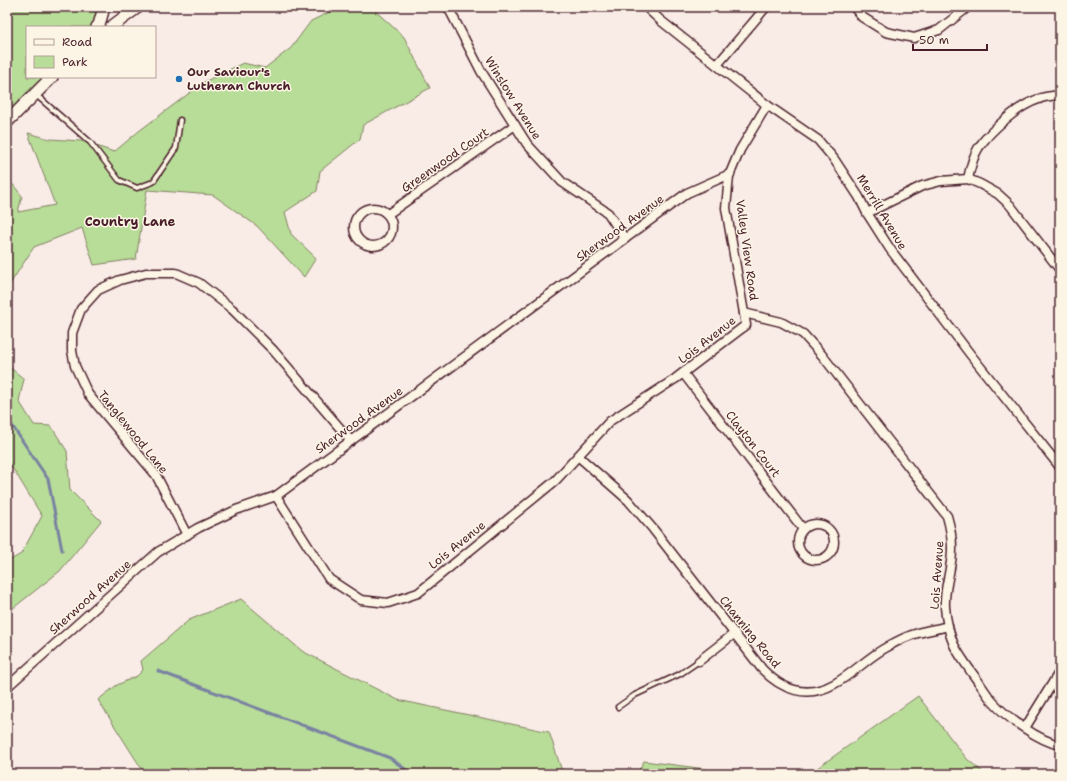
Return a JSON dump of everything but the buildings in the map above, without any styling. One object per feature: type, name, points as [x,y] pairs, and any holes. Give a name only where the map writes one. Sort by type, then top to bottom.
[{"type":"street","points":[[98,26],[104,7]]},
{"type":"street","points":[[112,26],[138,7]]},
{"type":"street","name":"Winslow Avenue","points":[[448,7],[481,71],[527,144],[562,182],[608,214],[625,239]]},
{"type":"street","name":"Merrill Avenue","points":[[646,7],[660,20],[767,105],[818,140],[838,164],[859,197],[867,213],[899,262],[970,354],[1060,466]]},
{"type":"street","points":[[717,65],[766,7]]},
{"type":"street","points":[[854,7],[862,17],[886,32],[914,38],[938,30],[968,7]]},
{"type":"street","points":[[7,122],[51,78]]},
{"type":"street","points":[[968,179],[978,148],[991,131],[1030,102],[1040,98],[1060,95]]},
{"type":"street","name":"Valley View Road","points":[[744,313],[726,208],[730,174],[740,150],[767,105]]},
{"type":"street","name":"Greenwood Court","points":[[388,214],[515,125]]},
{"type":"street","name":"Sherwood Avenue","points":[[7,687],[158,552],[198,528],[236,510],[276,496],[687,193],[730,174]]},
{"type":"street","points":[[867,213],[922,186],[941,181],[968,179],[998,194],[1010,205],[1060,270]]},
{"type":"street","points":[[370,208],[377,208],[388,214],[392,220],[393,226],[390,237],[380,245],[374,246],[362,243],[355,232],[354,226],[355,219],[359,214],[370,208]]},
{"type":"street","name":"Tanglewood Lane","points":[[187,534],[156,475],[88,394],[75,366],[72,352],[72,333],[81,309],[98,290],[120,280],[146,273],[176,273],[199,283],[232,309],[273,350],[351,441]]},
{"type":"street","name":"Lois Avenue","points":[[276,496],[329,580],[361,600],[388,603],[418,592],[555,481],[610,421],[675,379],[746,325],[744,313],[781,322],[803,334],[822,355],[947,516],[952,537],[952,547],[950,568],[946,582],[945,610],[951,636],[960,656],[991,700],[1001,710],[1042,739],[1053,744],[1060,745]]},
{"type":"street","name":"Clayton Court","points":[[683,373],[803,529]]},
{"type":"street","name":"Channing Road","points":[[578,456],[628,500],[653,529],[770,678],[790,689],[813,691],[825,688],[835,684],[886,647],[918,633],[948,626]]},
{"type":"street","points":[[814,524],[826,527],[830,531],[834,543],[829,554],[825,558],[813,560],[803,555],[798,545],[798,539],[803,529],[814,524]]},
{"type":"street","points":[[699,661],[735,633]]},
{"type":"street","points":[[1025,728],[1060,671]]},
{"type":"lane","points":[[35,94],[90,142],[119,180],[137,188],[154,182],[176,148],[180,120]]},
{"type":"lane","points":[[618,707],[635,695],[680,674],[699,661]]},
{"type":"green space","points":[[7,7],[104,7],[97,26],[26,26],[26,78],[51,78],[7,125]]},
{"type":"green space","points":[[343,7],[371,7],[404,37],[430,88],[363,125],[360,139],[320,171],[317,191],[285,212],[291,234],[316,258],[304,277],[257,226],[213,195],[147,190],[136,259],[94,265],[82,228],[34,247],[8,287],[7,327],[7,177],[22,196],[18,212],[55,205],[28,133],[50,139],[81,141],[114,152],[139,131],[204,82],[243,63],[265,68],[291,48],[311,21]]},
{"type":"green space","points":[[7,365],[24,379],[19,401],[34,425],[51,426],[67,451],[70,490],[101,521],[60,571],[7,613],[7,562],[21,554],[42,516],[7,459]]},
{"type":"green space","points":[[241,599],[302,651],[398,700],[549,732],[563,774],[145,774],[98,700],[117,685],[137,676],[143,670],[141,661],[189,620]]},
{"type":"green space","points":[[918,696],[967,759],[985,774],[809,774]]},
{"type":"green space","points":[[644,761],[706,769],[712,774],[637,774]]},
{"type":"waterway","points":[[7,418],[48,479],[62,550]]},
{"type":"waterway","points":[[158,671],[390,758],[412,774]]},
{"type":"place","name":"Our Saviour's Lutheran Church","points":[[179,79]]},
{"type":"district","name":"Country Lane","points":[[130,221]]}]
